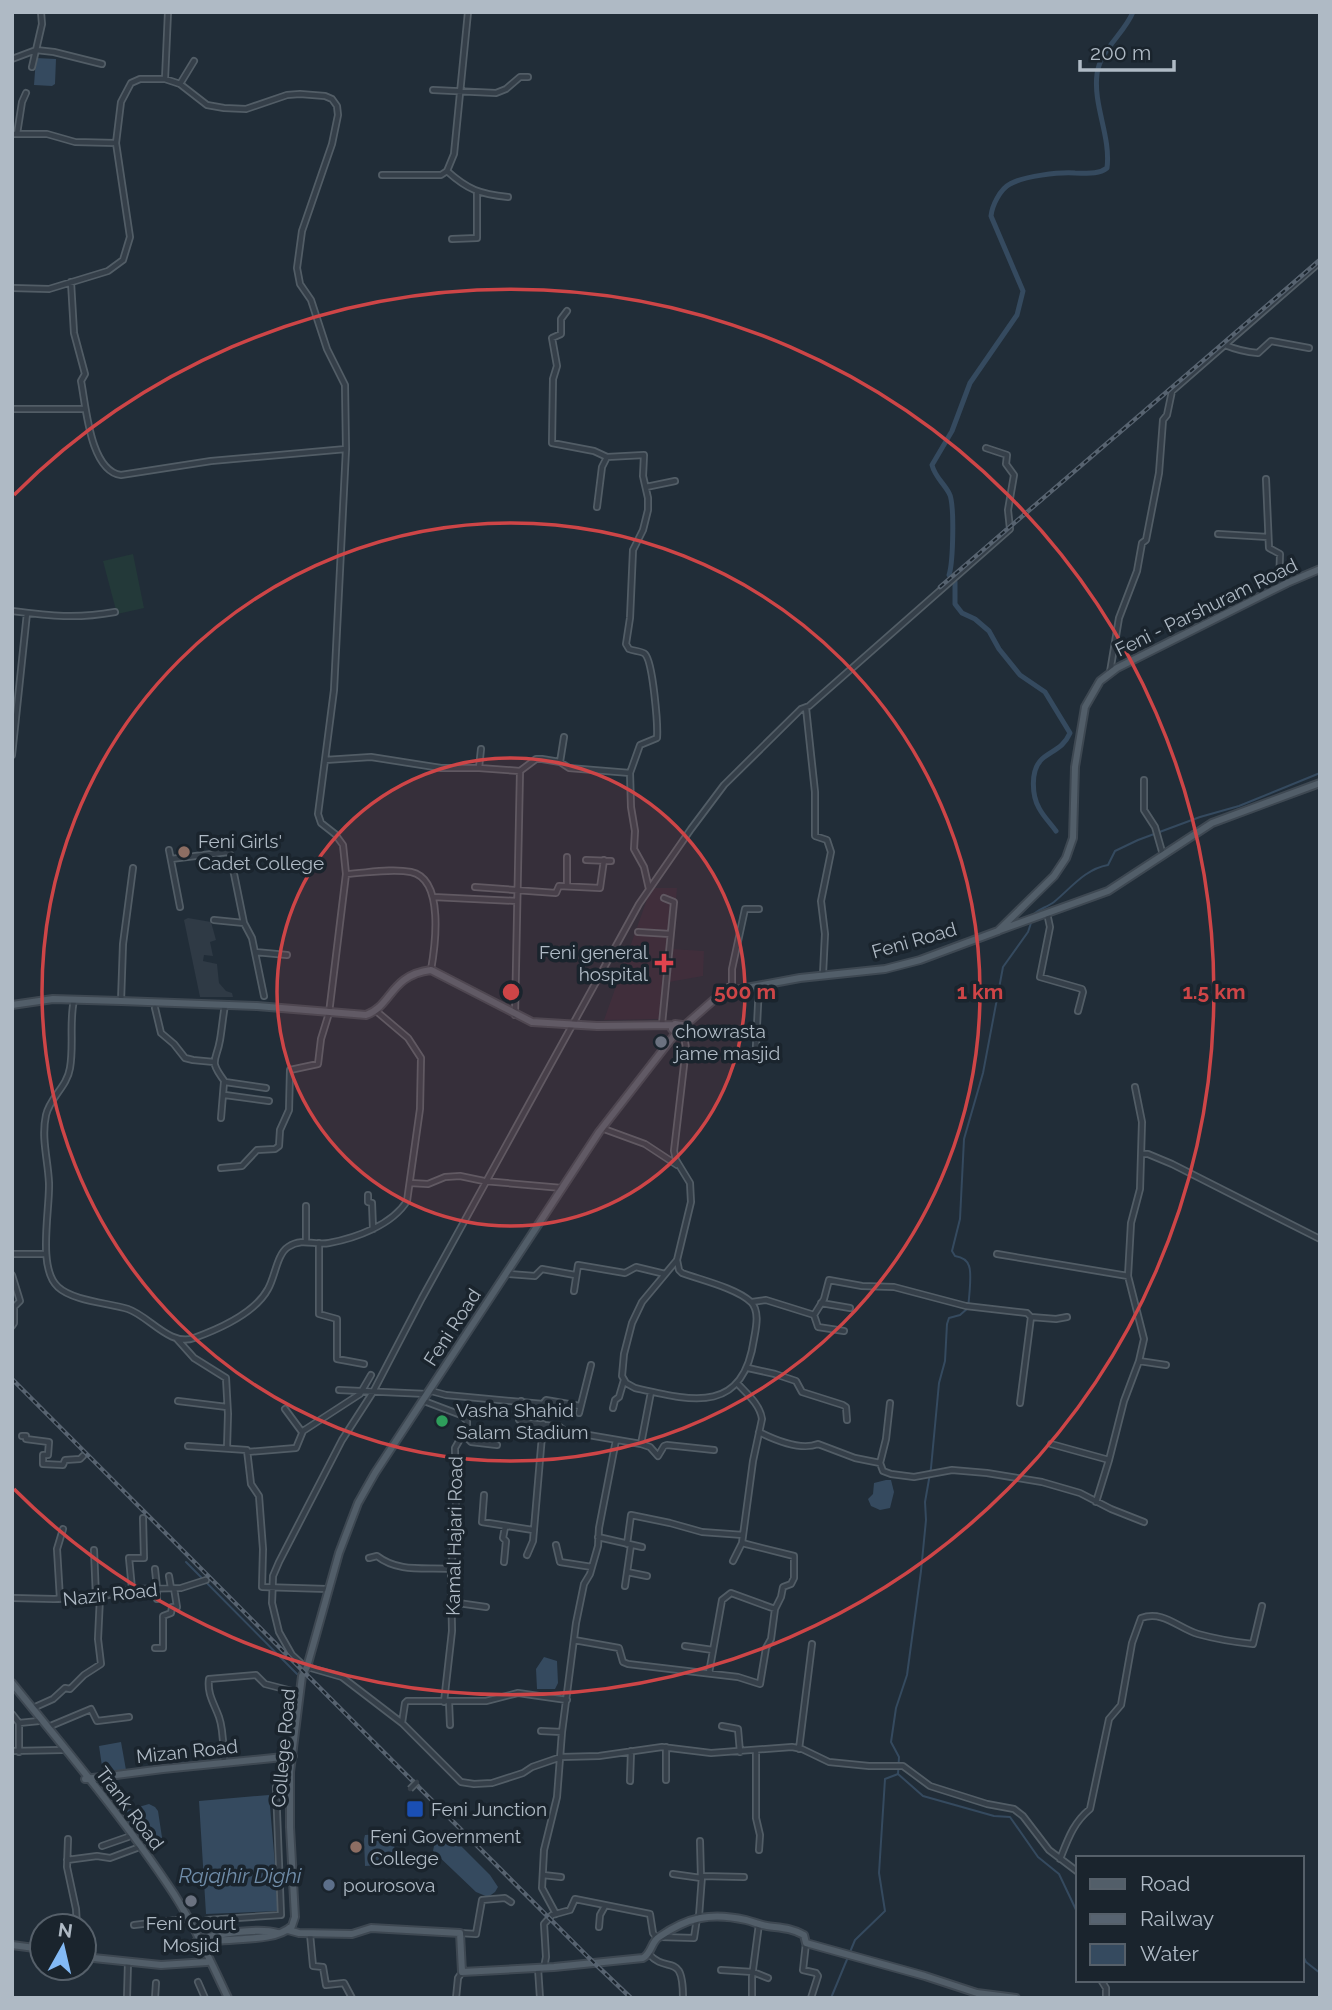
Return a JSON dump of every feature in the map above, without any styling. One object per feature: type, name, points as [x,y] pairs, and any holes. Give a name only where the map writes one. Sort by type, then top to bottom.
[{"type":"main road","name":"Feni - Parshuram Road","points":[[998,931],[1054,877],[1066,858],[1073,838],[1074,767],[1085,707],[1100,681],[1110,672],[1320,569]]},
{"type":"main road","points":[[309,1667],[330,1593],[358,1511],[386,1461],[604,1129],[680,1029],[723,994],[760,984],[885,969],[920,960],[1108,891],[1212,823],[1320,783]]},
{"type":"main road","name":"Feni Road","points":[[309,1667],[327,1589],[358,1503],[375,1473],[612,1112],[680,1029],[724,992],[741,986],[886,967],[998,931]]},
{"type":"main road","points":[[12,1005],[32,1001],[121,1000],[366,1015],[375,1010],[403,980],[420,972],[431,971],[532,1022],[597,1026],[662,1024],[680,1029]]},
{"type":"main road","name":"College Road","points":[[288,1930],[295,1917],[291,1832],[293,1756],[301,1682],[309,1667]]},
{"type":"main road","name":"College Road","points":[[293,1756],[309,1667]]},
{"type":"main road","name":"Trank Road","points":[[12,1685],[48,1727],[137,1848],[199,1941],[227,1998]]},
{"type":"main road","name":"Trank Road","points":[[12,1685],[148,1857],[194,1928],[206,1961],[227,1998]]},
{"type":"main road","name":"Mizan Road","points":[[85,1779],[293,1756]]},
{"type":"main road","points":[[199,1941],[288,1930],[352,1934],[371,1928],[460,1933],[462,1972],[541,1968],[643,1958],[649,1954],[658,1937],[699,1916],[735,1918],[797,1931],[804,1935],[806,1944],[977,1993],[1016,1998]]},
{"type":"main road","points":[[98,1955],[161,1962],[206,1961]]},
{"type":"main road","points":[[98,1956],[161,1965],[206,1961]]},
{"type":"street","points":[[32,67],[42,24],[41,12]]},
{"type":"street","points":[[165,79],[168,12]]},
{"type":"street","points":[[382,175],[441,176],[447,170],[454,155],[468,12]]},
{"type":"street","points":[[12,59],[36,50],[102,64]]},
{"type":"street","points":[[180,84],[194,61]]},
{"type":"street","points":[[433,90],[496,93],[506,89],[520,77],[528,77]]},
{"type":"street","points":[[12,288],[49,289],[108,271],[117,266],[128,249],[130,237],[116,143],[119,115],[126,90],[131,83],[140,79],[165,79],[180,84],[207,105],[225,108],[246,109],[287,95],[300,94],[325,96],[332,99],[337,106],[338,115],[332,144],[302,231],[297,268],[300,284],[311,300],[327,349],[345,383],[346,449],[334,690],[318,819],[324,828],[341,841],[345,853],[346,874],[329,1013],[321,1039],[318,1064],[290,1070],[289,1110],[280,1130],[280,1145],[275,1149],[257,1150],[242,1166],[220,1168]]},
{"type":"street","points":[[26,93],[15,134],[47,134],[87,143],[116,143]]},
{"type":"street","points":[[447,170],[461,184],[477,193],[508,197]]},
{"type":"street","points":[[452,239],[477,238],[477,193]]},
{"type":"street","points":[[1110,672],[1119,618],[1137,571],[1142,543],[1146,540],[1159,473],[1163,420],[1167,415],[1171,394],[1320,262]]},
{"type":"street","points":[[71,282],[74,332],[85,376],[81,381],[85,409],[93,441],[103,463],[117,475],[211,461],[346,449]]},
{"type":"street","points":[[567,311],[561,319],[561,334],[552,338],[556,363],[552,389],[553,443],[607,457],[644,455],[648,510],[643,530],[633,550],[626,644],[629,649],[644,653],[647,657],[657,709],[657,737],[655,741],[640,745],[631,774],[634,849],[644,867],[649,889]]},
{"type":"street","points":[[1225,345],[1242,353],[1258,353],[1271,341],[1309,348]]},
{"type":"street","points":[[12,409],[85,409]]},
{"type":"street","points":[[986,448],[1007,455],[1006,464],[1014,475],[1007,510],[1010,529],[762,745],[724,785],[649,889],[571,1025],[373,1392],[316,1486],[279,1562],[272,1588],[273,1611],[279,1632],[299,1662],[342,1677],[371,1697],[402,1723],[456,1777],[467,1784],[492,1783],[561,1757],[599,1756],[666,1747],[711,1753],[780,1747],[799,1749],[829,1762],[903,1766],[930,1787],[1014,1809],[1023,1816],[1049,1850],[1076,1871]]},
{"type":"street","points":[[597,508],[602,467],[607,457]]},
{"type":"street","points":[[1266,479],[1269,548],[1280,554],[1279,587]]},
{"type":"street","points":[[646,487],[675,481]]},
{"type":"street","points":[[1218,534],[1268,537]]},
{"type":"street","points":[[12,611],[76,618],[115,612]]},
{"type":"street","points":[[12,755],[27,612]]},
{"type":"street","points":[[806,708],[815,792],[815,836],[827,840],[831,852],[821,892],[825,934],[823,974]]},
{"type":"street","points":[[560,762],[564,737]]},
{"type":"street","points":[[479,768],[481,748]]},
{"type":"street","points":[[326,760],[371,757],[441,768],[520,771],[539,759],[560,762],[569,768],[631,774]]},
{"type":"street","points":[[515,1015],[520,771]]},
{"type":"street","points":[[1144,780],[1144,810],[1150,817],[1163,856]]},
{"type":"street","points":[[169,850],[180,907]]},
{"type":"street","points":[[171,859],[228,852],[244,923],[252,938],[264,996]]},
{"type":"street","points":[[567,858],[567,886]]},
{"type":"street","points":[[586,860],[611,861]]},
{"type":"street","points":[[475,887],[556,893],[559,886],[601,887],[604,860]]},
{"type":"street","points":[[121,1000],[132,868]]},
{"type":"street","points":[[346,874],[412,872],[424,879],[433,897],[436,929],[431,971]]},
{"type":"street","points":[[433,897],[517,901]]},
{"type":"street","points":[[662,1024],[674,902],[664,898]]},
{"type":"street","points":[[724,992],[731,986],[745,909],[759,909]]},
{"type":"street","points":[[1047,913],[1050,927],[1040,977],[1082,989],[1078,1011]]},
{"type":"street","points":[[214,920],[244,923]]},
{"type":"street","points":[[638,932],[670,934]]},
{"type":"street","points":[[255,952],[287,956]]},
{"type":"street","points":[[756,1046],[760,984]]},
{"type":"street","points":[[74,1000],[71,1014],[70,1069],[63,1087],[49,1105],[44,1128],[49,1180],[47,1254],[50,1273],[56,1286],[61,1289],[98,1303],[130,1310],[177,1339],[194,1358],[225,1377],[229,1415],[227,1448]]},
{"type":"street","points":[[221,1118],[224,1082],[214,1062],[214,1055],[220,1042],[225,1005]]},
{"type":"street","points":[[155,1008],[161,1033],[181,1054],[192,1060],[214,1062]]},
{"type":"street","points":[[177,1339],[192,1339],[253,1307],[268,1290],[284,1250],[306,1241],[330,1243],[373,1230],[402,1208],[408,1196],[420,1109],[421,1058],[408,1038],[375,1010]]},
{"type":"street","points":[[680,1029],[686,1048],[674,1151],[680,1168],[690,1183],[691,1202],[677,1260],[679,1270],[752,1302],[766,1300],[814,1315]]},
{"type":"street","points":[[224,1082],[266,1088]]},
{"type":"street","points":[[1096,1502],[1144,1339],[1128,1276],[1131,1223],[1140,1189],[1142,1122],[1135,1087]]},
{"type":"street","points":[[225,1095],[269,1101]]},
{"type":"street","points":[[604,1129],[645,1144],[680,1168]]},
{"type":"street","points":[[1141,1154],[1172,1164],[1320,1239]]},
{"type":"street","points":[[410,1183],[428,1184],[444,1177],[460,1176],[562,1188]]},
{"type":"street","points":[[368,1195],[368,1202],[372,1203],[373,1230]]},
{"type":"street","points":[[306,1206],[306,1241]]},
{"type":"street","points":[[319,1243],[318,1312],[320,1315],[337,1319],[337,1359],[364,1364]]},
{"type":"street","points":[[12,1254],[47,1254]]},
{"type":"street","points":[[997,1254],[1128,1276]]},
{"type":"street","points":[[613,1408],[624,1380],[622,1367],[632,1323],[642,1302],[677,1260]]},
{"type":"street","points":[[575,1291],[578,1265],[625,1273],[636,1267],[665,1274]]},
{"type":"street","points":[[509,1274],[533,1277],[542,1269],[575,1275]]},
{"type":"street","points":[[12,1275],[20,1301],[14,1307],[15,1323],[12,1326]]},
{"type":"street","points":[[844,1331],[818,1327],[814,1315],[824,1299],[827,1283],[831,1280],[862,1286],[894,1287],[966,1306],[1018,1311],[1031,1317],[1067,1317]]},
{"type":"street","points":[[624,1380],[635,1388],[699,1400],[723,1392],[737,1383],[748,1368],[757,1321],[752,1302]]},
{"type":"street","points":[[821,1303],[850,1308]]},
{"type":"street","points":[[1020,1402],[1031,1317]]},
{"type":"street","points":[[1139,1361],[1166,1365]]},
{"type":"street","points":[[579,1413],[591,1365]]},
{"type":"street","points":[[748,1368],[796,1381],[802,1392],[843,1405],[846,1407],[847,1420]]},
{"type":"street","points":[[188,1446],[245,1449],[247,1452],[296,1448],[302,1432],[363,1391],[371,1375]]},
{"type":"street","points":[[733,1561],[742,1543],[761,1412],[737,1383]]},
{"type":"street","points":[[339,1390],[446,1395],[543,1404],[546,1400],[580,1406]]},
{"type":"street","points":[[641,1444],[651,1392]]},
{"type":"street","name":"Kamal Hajari Road","points":[[428,1395],[465,1418],[467,1427],[455,1448],[456,1523],[447,1702],[450,1725]]},
{"type":"street","points":[[178,1401],[227,1407]]},
{"type":"street","points":[[521,1401],[520,1422],[543,1424],[641,1444],[650,1447],[658,1457],[667,1445],[714,1450]]},
{"type":"street","points":[[890,1403],[880,1463],[883,1471],[923,1476],[952,1470],[1042,1482],[1080,1493],[1144,1522]]},
{"type":"street","points":[[285,1409],[302,1432]]},
{"type":"street","points":[[527,1555],[533,1541],[543,1424]]},
{"type":"street","points":[[759,1432],[786,1444],[811,1447],[818,1444],[855,1458],[880,1463]]},
{"type":"street","points":[[463,1434],[471,1442],[497,1445]]},
{"type":"street","points":[[22,1436],[49,1442],[48,1455],[43,1455],[43,1464],[63,1465],[65,1460],[80,1459],[83,1456]]},
{"type":"street","points":[[556,1914],[542,1888],[544,1850],[555,1808],[574,1640],[584,1584],[592,1567],[616,1440]]},
{"type":"street","points":[[1051,1444],[1109,1460]]},
{"type":"street","points":[[247,1452],[251,1484],[259,1496],[263,1549],[262,1587],[327,1589]]},
{"type":"street","points":[[484,1495],[482,1522],[533,1531]]},
{"type":"street","points":[[625,1586],[631,1515],[702,1532],[743,1535]]},
{"type":"street","points":[[132,1589],[129,1558],[144,1558],[144,1518]]},
{"type":"street","points":[[504,1562],[505,1527]]},
{"type":"street","points":[[60,1599],[57,1549],[63,1530]]},
{"type":"street","points":[[598,1537],[642,1547]]},
{"type":"street","points":[[574,1640],[619,1648],[623,1662],[628,1664],[738,1677],[760,1684],[775,1609],[783,1587],[791,1584],[794,1578],[794,1556],[742,1543]]},
{"type":"street","points":[[556,1545],[560,1562],[592,1567]]},
{"type":"street","points":[[33,1708],[53,1699],[65,1688],[70,1689],[84,1675],[101,1664],[94,1550]]},
{"type":"street","points":[[369,1558],[377,1556],[389,1566],[452,1569]]},
{"type":"street","points":[[155,1569],[157,1600]]},
{"type":"street","points":[[627,1573],[647,1576]]},
{"type":"street","points":[[155,1648],[163,1648],[163,1616],[171,1613],[172,1607],[177,1606],[169,1576]]},
{"type":"street","name":"Nazir Road","points":[[12,1598],[98,1597],[132,1589],[189,1586],[206,1580]]},
{"type":"street","points":[[709,1673],[722,1600],[731,1593],[775,1609]]},
{"type":"street","points":[[452,1602],[486,1607]]},
{"type":"street","points":[[1060,1859],[1070,1832],[1081,1816],[1090,1809],[1109,1719],[1121,1705],[1132,1643],[1141,1618],[1149,1615],[1166,1618],[1194,1633],[1253,1644],[1262,1606]]},
{"type":"street","points":[[799,1749],[812,1644]]},
{"type":"street","points":[[685,1646],[713,1650]]},
{"type":"street","points":[[224,1763],[222,1728],[209,1697],[209,1679],[256,1675],[265,1684],[300,1693]]},
{"type":"street","points":[[402,1723],[405,1702],[486,1701],[518,1693],[567,1700]]},
{"type":"street","points":[[48,1727],[91,1709],[97,1721],[129,1717]]},
{"type":"street","points":[[12,1714],[19,1723]]},
{"type":"street","points":[[19,1723],[39,1721]]},
{"type":"street","points":[[19,1723],[15,1736],[19,1752]]},
{"type":"street","points":[[722,1726],[738,1729],[740,1752]]},
{"type":"street","points":[[541,1731],[562,1732]]},
{"type":"street","points":[[666,1747],[666,1780]]},
{"type":"street","points":[[12,1751],[62,1750]]},
{"type":"street","points":[[757,1750],[756,1818],[760,1835],[759,1850]]},
{"type":"street","points":[[630,1781],[631,1751]]},
{"type":"street","points":[[410,1789],[417,1782]]},
{"type":"street","points":[[194,1928],[207,1920],[281,1915],[276,1787]]},
{"type":"street","points":[[102,1846],[128,1837]]},
{"type":"street","points":[[68,1839],[67,1860],[75,1912]]},
{"type":"street","points":[[540,1998],[541,1968],[546,1957],[544,1924],[556,1914],[570,1910],[575,1899],[650,1914],[653,1933],[658,1937],[694,1938],[699,1916],[700,1841]]},
{"type":"street","points":[[67,1860],[110,1857],[137,1848]]},
{"type":"street","points":[[673,1874],[701,1878],[705,1875],[744,1877]]},
{"type":"street","points":[[543,1875],[561,1877]]},
{"type":"street","points":[[460,1933],[476,1934],[482,1900],[505,1898],[511,1902]]},
{"type":"street","points":[[599,1927],[600,1915],[605,1906]]},
{"type":"street","points":[[134,1925],[185,1919]]},
{"type":"street","points":[[752,1998],[759,1924]]},
{"type":"street","points":[[310,1933],[313,1966],[323,1966],[326,1985],[344,1983],[352,1998]]},
{"type":"street","points":[[806,1944],[803,1970],[818,1976],[811,1998]]},
{"type":"street","points":[[649,1954],[655,1960],[674,1965],[680,1971],[683,1998]]},
{"type":"street","points":[[127,1998],[128,1962]]},
{"type":"street","points":[[721,1970],[753,1972],[768,1978]]},
{"type":"street","points":[[456,1998],[458,1978],[462,1972]]},
{"type":"street","points":[[198,1982],[205,1998]]},
{"type":"street","points":[[155,1998],[156,1983]]},
{"type":"shaded area","name":"Feni general hospital","points":[[651,888],[677,888],[672,949],[704,951],[703,976],[669,982],[664,1019],[604,1020]]},
{"type":"shaded area","points":[[188,918],[211,922],[216,940],[210,942],[213,956],[204,955],[203,961],[217,964],[219,983],[232,993],[233,997],[200,997],[184,920]]},
{"type":"green space","points":[[133,554],[144,608],[117,614],[103,561]]},
{"type":"water","points":[[36,58],[56,59],[55,84],[52,86],[34,85]]},
{"type":"water","points":[[891,1480],[894,1492],[890,1508],[880,1510],[871,1506],[868,1499],[873,1494],[874,1483]]},
{"type":"water","points":[[544,1657],[557,1661],[558,1683],[555,1689],[537,1689],[536,1669]]},
{"type":"water","points":[[121,1742],[126,1770],[103,1773],[99,1746]]},
{"type":"water","name":"Rajajhir Dighi","points":[[269,1795],[279,1911],[206,1914],[199,1801]]},
{"type":"water","points":[[149,1804],[158,1811],[163,1844],[149,1850],[122,1816],[128,1810]]},
{"type":"water","points":[[365,1835],[394,1837],[395,1864],[365,1866]]},
{"type":"water","points":[[450,1835],[490,1875],[498,1887],[488,1897],[476,1892],[433,1851],[435,1841]]},
{"type":"waterway","points":[[1056,831],[1037,803],[1034,776],[1042,759],[1061,746],[1070,733],[1045,692],[1020,675],[999,649],[989,631],[975,619],[962,613],[955,604],[955,582],[949,575],[953,533],[951,499],[932,465],[952,431],[970,383],[1017,315],[1023,291],[991,216],[995,203],[1006,186],[1016,181],[1051,174],[1096,173],[1107,168],[1107,144],[1097,98],[1097,74],[1107,50],[1133,12]]},
{"type":"waterway","points":[[1031,917],[1054,902],[1092,870],[1108,865],[1115,851],[1138,840],[1239,806],[1320,773]]},
{"type":"waterway","points":[[898,1774],[899,1757],[891,1742],[896,1708],[907,1675],[921,1571],[925,1502],[939,1383],[945,1361],[947,1324],[949,1318],[960,1315],[968,1308],[970,1269],[965,1260],[955,1256],[952,1251],[960,1219],[964,1139],[983,1073],[1003,967],[1028,932],[1031,923]]},
{"type":"waterway","points":[[186,1562],[297,1674]]},
{"type":"waterway","points":[[850,1952],[855,1940],[885,1911],[879,1873],[885,1779],[898,1774],[923,1796],[994,1816],[1010,1817],[1038,1857],[1059,1874],[1076,1910]]},
{"type":"waterway","points":[[831,1998],[848,1957]]},
{"type":"waterway","points":[[1304,1958],[1320,1973]]},
{"type":"railway","points":[[940,587],[1320,260]]},
{"type":"railway","points":[[12,1379],[631,1998]]},
{"type":"place","name":"Feni Girls' Cadet College","points":[[184,852]]},
{"type":"place","name":"Feni general hospital","points":[[664,963]]},
{"type":"place","name":"chowrasta jame masjid","points":[[661,1042]]},
{"type":"place","name":"Vasha Shahid Salam Stadium","points":[[442,1421]]},
{"type":"place","name":"Feni Junction","points":[[415,1809]]},
{"type":"place","name":"Feni Government College","points":[[356,1847]]},
{"type":"place","name":"pourosova","points":[[329,1885]]},
{"type":"place","name":"Feni Court Mosjid","points":[[191,1901]]}]
